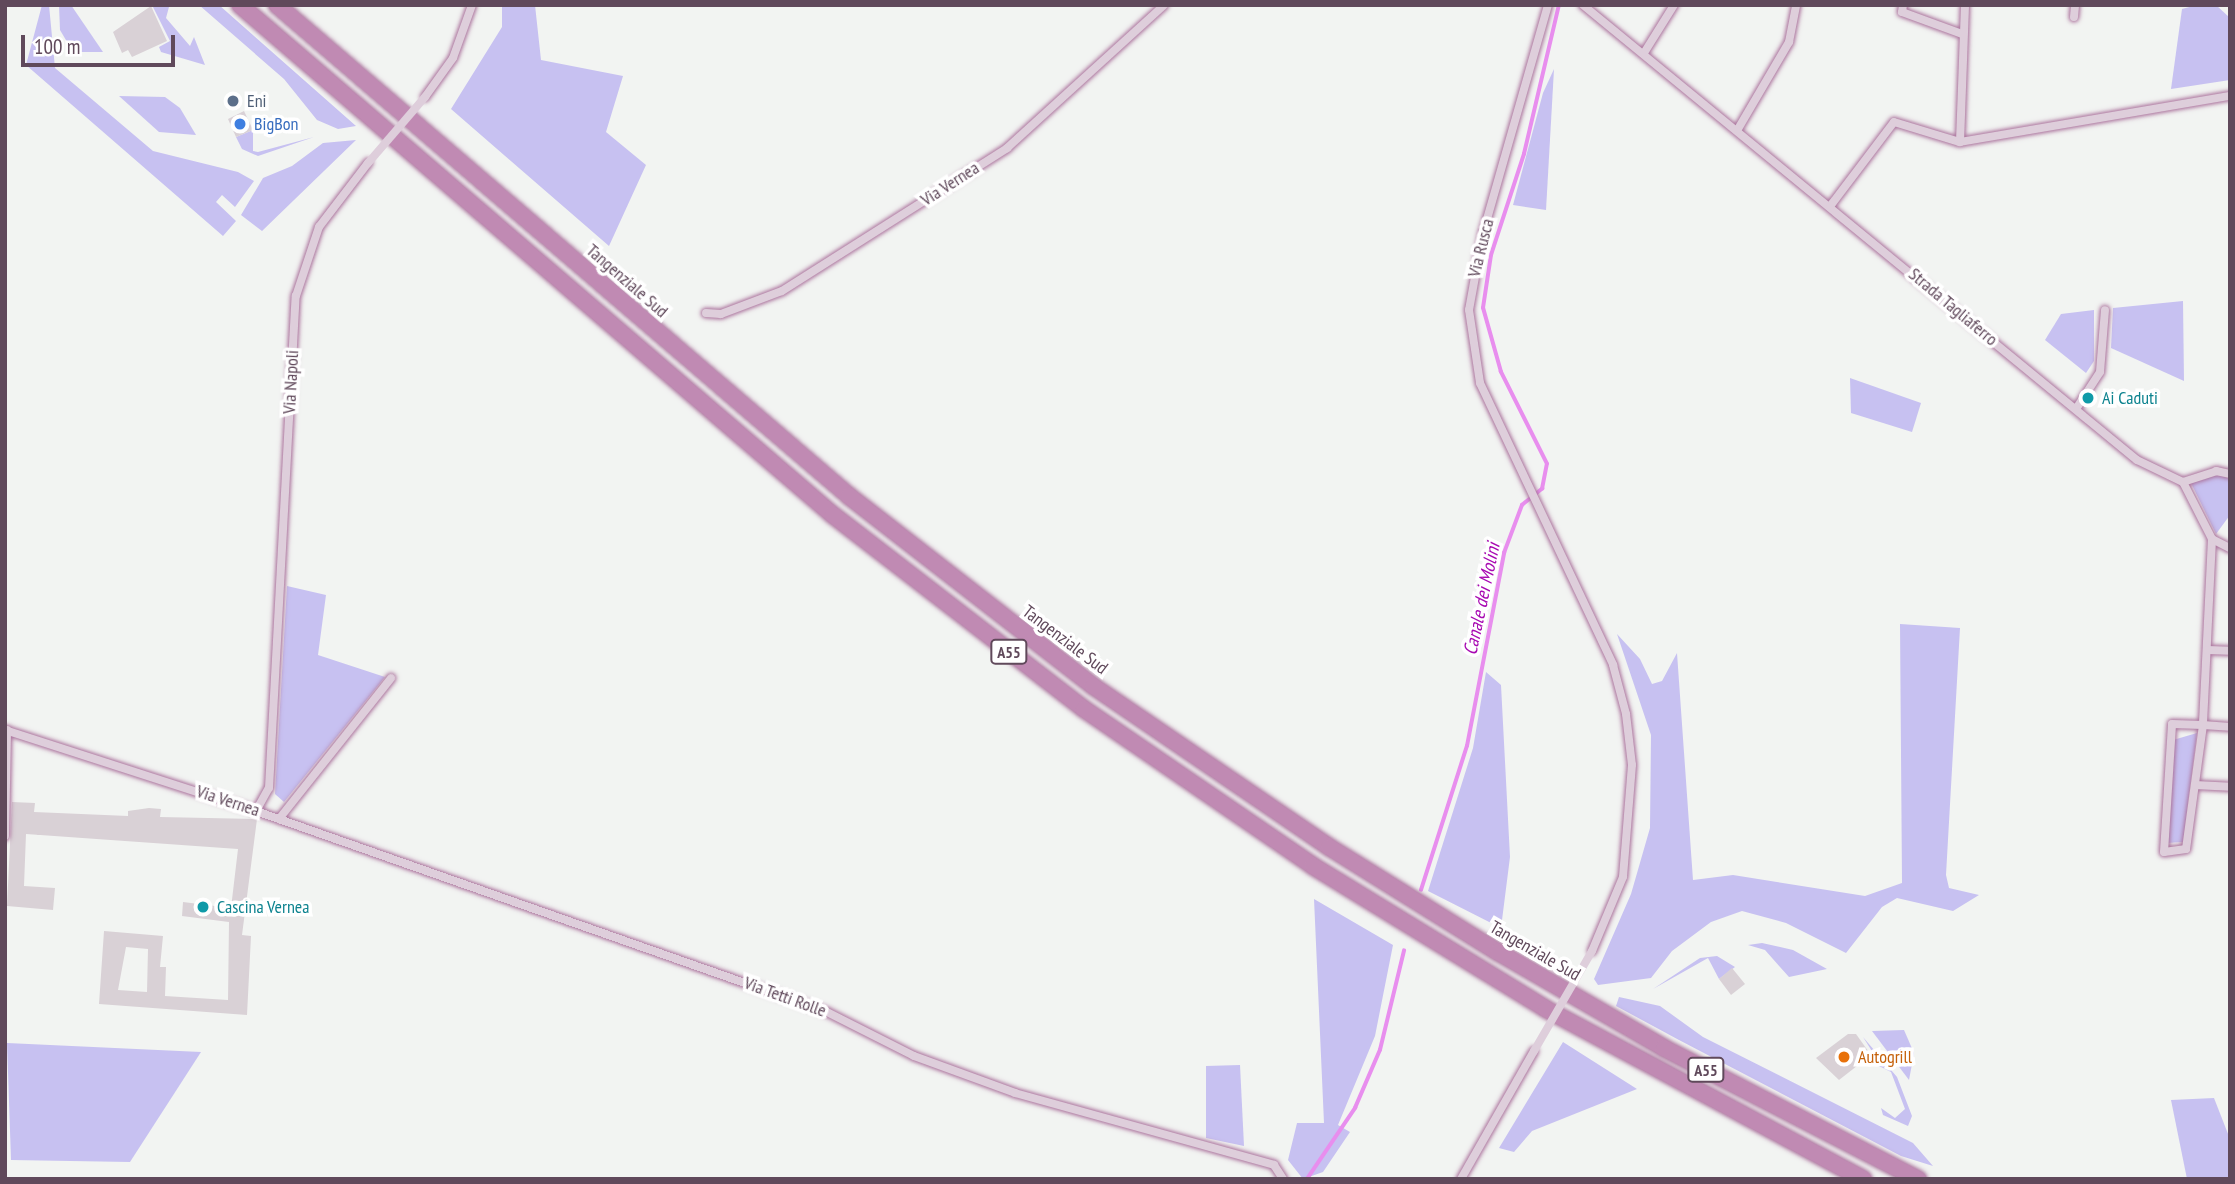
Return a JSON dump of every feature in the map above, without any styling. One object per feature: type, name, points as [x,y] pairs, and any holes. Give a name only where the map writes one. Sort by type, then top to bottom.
[{"type":"highway","name":"A55","points":[[240,5],[833,515],[1084,709],[1313,866],[1535,1003],[1863,1179]]},
{"type":"highway","name":"Tangenziale Sud","points":[[277,5],[849,496],[1093,686],[1329,847],[1487,945],[1676,1054],[1918,1179]]},
{"type":"street","name":"Via Napoli","points":[[256,811],[269,788],[296,296],[319,227],[368,163],[425,97],[453,58],[472,5]]},
{"type":"street","name":"Via Vernea","points":[[706,313],[721,314],[782,291],[1007,148],[1164,5]]},
{"type":"street","name":"Via Rusca","points":[[1461,1179],[1592,951],[1622,877],[1631,802],[1626,714],[1613,665],[1480,383],[1469,310],[1483,233],[1548,5]]},
{"type":"street","name":"Strada Tagliaferro","points":[[1583,5],[1738,129],[2137,460],[2183,482]]},
{"type":"street","points":[[1644,53],[1674,5]]},
{"type":"street","points":[[1738,129],[1789,42],[1796,5]]},
{"type":"street","points":[[1903,5],[1902,12],[1962,34]]},
{"type":"street","points":[[1960,142],[1965,5]]},
{"type":"street","points":[[2074,17],[2075,5]]},
{"type":"street","points":[[1830,205],[1894,122],[1960,142],[2230,96]]},
{"type":"street","points":[[2076,408],[2101,372],[2105,310]]},
{"type":"street","points":[[2230,474],[2217,471],[2183,482],[2212,539],[2207,650],[2203,725],[2186,849],[2164,852],[2172,724],[2203,725],[2230,727]]},
{"type":"street","points":[[2212,539],[2230,548]]},
{"type":"street","points":[[2207,650],[2230,651]]},
{"type":"street","name":"Via Vernea","points":[[6,730],[279,819],[391,678]]},
{"type":"street","points":[[5,836],[6,730]]},
{"type":"street","points":[[2194,785],[2230,787]]},
{"type":"street","name":"Via Tetti Rolle","points":[[279,819],[827,1012],[951,1071],[1067,1110],[1274,1165],[1283,1179]]},
{"type":"shaded area","points":[[42,5],[49,5],[55,68],[153,151],[238,172],[254,181],[235,207],[222,195],[216,202],[236,221],[223,236],[26,65]]},
{"type":"shaded area","points":[[59,5],[71,5],[103,52],[73,52],[60,30]]},
{"type":"shaded area","points":[[152,5],[169,7],[166,18],[190,46],[194,37],[205,65],[161,52],[159,47],[170,41]]},
{"type":"shaded area","points":[[199,5],[219,5],[356,126],[338,129],[317,120],[284,79]]},
{"type":"shaded area","points":[[502,5],[535,5],[541,60],[623,76],[606,132],[646,165],[609,246],[451,109],[502,27]]},
{"type":"shaded area","points":[[2197,5],[2216,5],[2230,18],[2230,80],[2171,89],[2182,9]]},
{"type":"shaded area","points":[[1554,69],[1546,210],[1513,205],[1543,93]]},
{"type":"shaded area","points":[[119,96],[165,97],[180,108],[196,135],[159,132]]},
{"type":"shaded area","points":[[253,130],[253,151],[258,152],[314,137],[258,156],[242,149],[236,137]]},
{"type":"shaded area","points":[[356,140],[262,231],[241,215],[263,178],[292,166],[323,143]]},
{"type":"shaded area","points":[[2183,301],[2184,381],[2111,348],[2113,308]]},
{"type":"shaded area","points":[[2094,310],[2094,361],[2086,373],[2045,340],[2061,314]]},
{"type":"shaded area","points":[[1850,378],[1921,403],[1912,432],[1851,413]]},
{"type":"shaded area","points":[[2216,474],[2230,479],[2230,515],[2216,534],[2191,483]]},
{"type":"shaded area","points":[[287,586],[326,595],[318,655],[385,677],[284,802],[275,794]]},
{"type":"shaded area","points":[[1900,624],[1960,628],[1946,875],[1949,888],[1979,895],[1953,911],[1897,898],[1882,907],[1846,953],[1786,923],[1742,911],[1711,922],[1672,951],[1651,978],[1598,985],[1594,979],[1631,894],[1650,828],[1651,735],[1617,634],[1640,659],[1652,684],[1662,681],[1677,653],[1693,880],[1733,875],[1865,896],[1902,883]]},
{"type":"shaded area","points":[[1486,672],[1501,685],[1510,857],[1501,928],[1428,891],[1473,748]]},
{"type":"shaded area","points":[[2197,733],[2183,842],[2166,843],[2173,740]]},
{"type":"shaded area","points":[[1314,899],[1393,945],[1375,1036],[1338,1125],[1350,1132],[1323,1172],[1303,1179],[1288,1160],[1297,1123],[1324,1123]]},
{"type":"shaded area","points":[[1762,943],[1793,950],[1827,969],[1789,977],[1765,950],[1748,945]]},
{"type":"shaded area","points":[[1717,956],[1735,967],[1719,979],[1708,958],[1653,989],[1700,958]]},
{"type":"shaded area","points":[[1619,997],[1660,1006],[1703,1037],[1913,1143],[1933,1166],[1901,1156],[1679,1040],[1616,1006]]},
{"type":"shaded area","points":[[1904,1030],[1914,1053],[1909,1080],[1872,1031]]},
{"type":"shaded area","points":[[1863,1037],[1897,1077],[1912,1116],[1908,1126],[1883,1115],[1881,1108],[1895,1118],[1905,1109],[1891,1072],[1869,1061],[1875,1056]]},
{"type":"shaded area","points":[[1563,1042],[1637,1089],[1532,1131],[1514,1152],[1499,1148]]},
{"type":"shaded area","points":[[7,1043],[201,1052],[130,1162],[11,1160]]},
{"type":"shaded area","points":[[1240,1065],[1244,1146],[1206,1138],[1206,1066]]},
{"type":"shaded area","points":[[2214,1098],[2230,1139],[2230,1179],[2187,1179],[2171,1100]]},
{"type":"building","points":[[151,6],[167,41],[132,57],[128,50],[122,53],[113,32]]},
{"type":"building","name":"BigBon","points":[[244,111],[253,130],[236,137],[228,119]]},
{"type":"building","name":"Cascina Vernea","points":[[12,802],[35,803],[34,812],[128,816],[128,811],[149,808],[161,809],[160,817],[257,819],[242,935],[251,936],[247,1015],[99,1004],[104,931],[163,936],[160,967],[166,967],[165,996],[228,1000],[229,922],[182,916],[183,902],[231,908],[238,849],[26,834],[24,886],[55,888],[53,910],[7,906]],"holes":[[[126,947],[148,949],[147,992],[118,990]]]},
{"type":"building","points":[[1732,968],[1745,984],[1731,995],[1719,979]]},
{"type":"building","name":"Autogrill","points":[[1848,1034],[1856,1034],[1871,1055],[1839,1080],[1816,1058]]},
{"type":"waterway","name":"Canale dei Molini","points":[[1421,890],[1467,746],[1504,553],[1522,505],[1542,489],[1547,464],[1501,372],[1483,308],[1491,255],[1524,154],[1559,5]]},
{"type":"waterway","name":"Canale dei Molini","points":[[1307,1179],[1355,1108],[1380,1050],[1404,951]]},
{"type":"place","name":"Eni","points":[[233,101]]},
{"type":"place","name":"BigBon","points":[[240,124]]},
{"type":"place","name":"Ai Caduti","points":[[2088,398]]},
{"type":"place","name":"Cascina Vernea","points":[[203,907]]},
{"type":"place","name":"Autogrill","points":[[1844,1057]]}]
